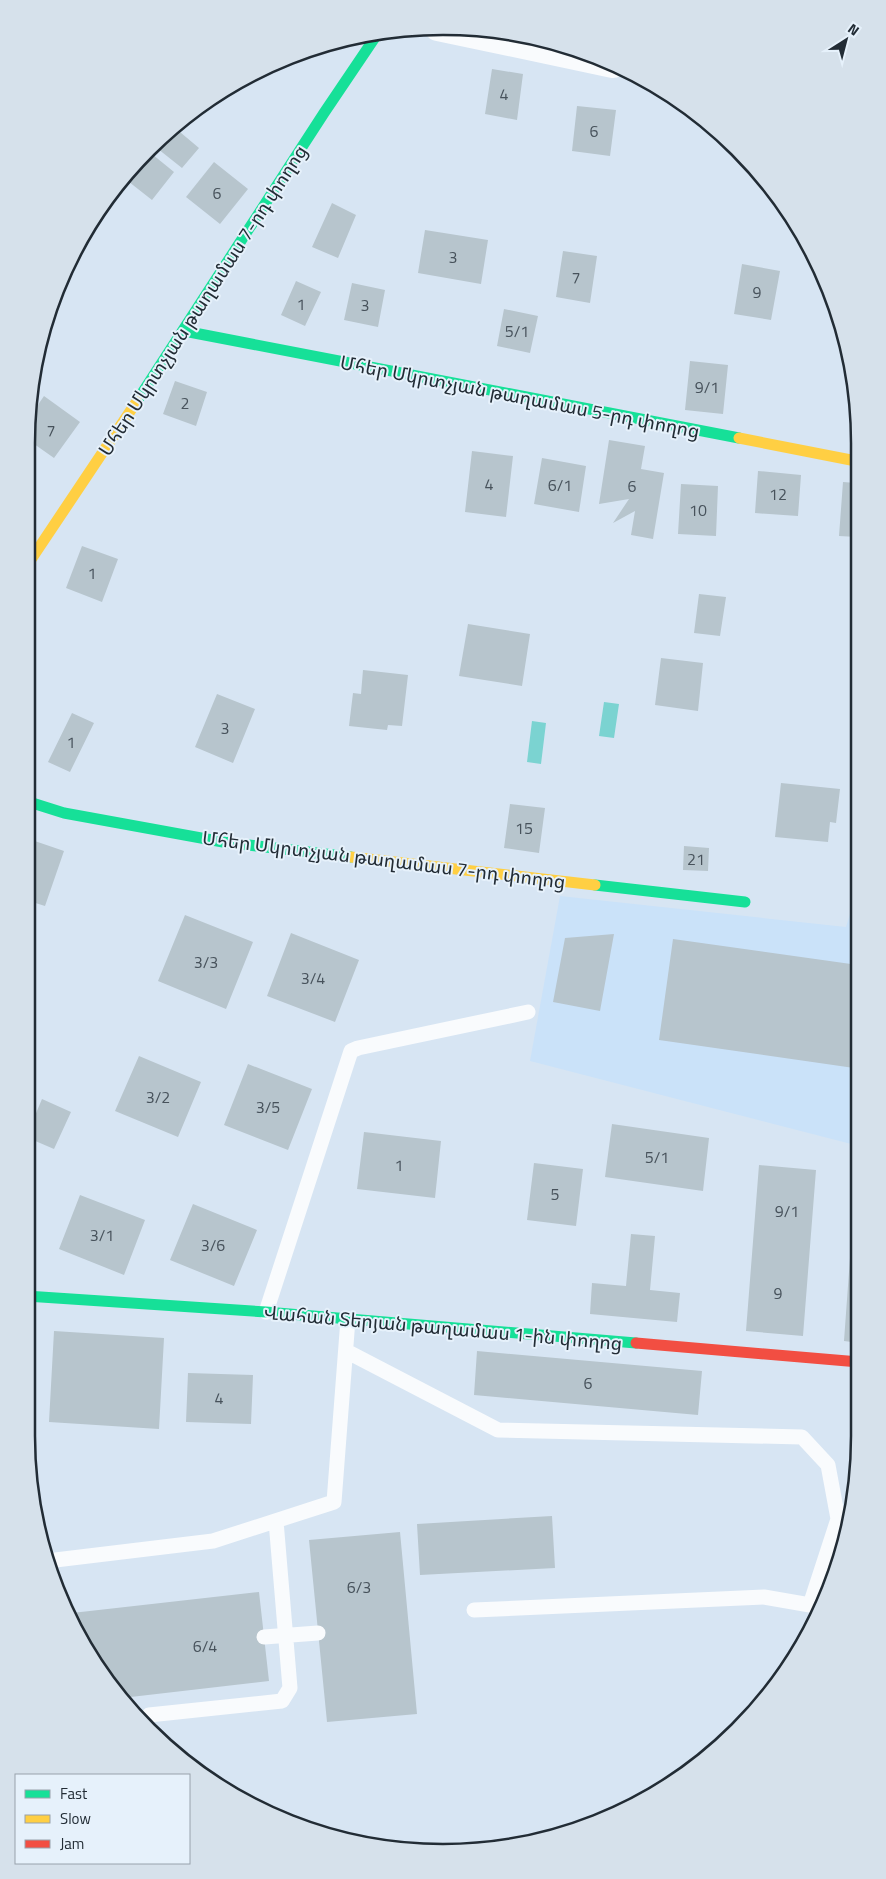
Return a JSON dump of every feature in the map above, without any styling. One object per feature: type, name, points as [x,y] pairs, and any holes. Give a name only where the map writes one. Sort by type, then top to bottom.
[{"type":"street","points":[[487,37],[563,53]]},
{"type":"street","name":"Մհեր Մկրտչյան թաղամաս 7-րդ փողոց","points":[[35,554],[184,331],[373,41]]},
{"type":"street","name":"Մհեր Մկրտչյան թաղամաս 5-րդ փողոց","points":[[184,331],[851,460]]},
{"type":"street","name":"Մհեր Մկրտչյան թաղամաս 7-րդ փողոց","points":[[35,804],[64,814],[223,842],[745,902]]},
{"type":"street","name":"Վահան Տերյան թաղամաս 1-ին փողոց","points":[[35,1297],[266,1312],[851,1361]]},
{"type":"lane","points":[[266,1312],[352,1051],[358,1048],[528,1012]]},
{"type":"lane","points":[[54,1559],[213,1541],[334,1502],[348,1319]]},
{"type":"lane","points":[[346,1351],[498,1430],[802,1437],[828,1465],[838,1520],[810,1605],[764,1597],[474,1610]]},
{"type":"lane","points":[[149,1715],[282,1701],[290,1688],[276,1521]]},
{"type":"lane","points":[[264,1637],[318,1633]]},
{"type":"shaded area","points":[[604,702],[619,704],[614,738],[599,736]]},
{"type":"shaded area","points":[[532,721],[546,723],[541,764],[527,762]]},
{"type":"shaded area","points":[[560,896],[846,927],[851,914],[851,1144],[530,1061]]},
{"type":"building","points":[[492,69],[523,74],[517,120],[485,114]]},
{"type":"building","points":[[577,106],[616,110],[610,156],[572,151]]},
{"type":"building","points":[[179,132],[199,148],[182,168],[160,150]]},
{"type":"building","points":[[154,156],[174,172],[152,200],[129,182]]},
{"type":"building","points":[[214,162],[248,189],[220,224],[186,197]]},
{"type":"building","points":[[332,203],[356,215],[338,258],[312,247]]},
{"type":"building","points":[[425,230],[488,240],[481,284],[418,273]]},
{"type":"building","points":[[563,251],[597,256],[590,303],[556,297]]},
{"type":"building","points":[[742,264],[780,271],[771,320],[734,314]]},
{"type":"building","points":[[296,281],[321,292],[305,326],[281,315]]},
{"type":"building","points":[[352,283],[385,290],[378,327],[344,320]]},
{"type":"building","points":[[504,309],[538,316],[530,353],[497,346]]},
{"type":"building","points":[[690,361],[728,365],[723,414],[685,410]]},
{"type":"building","points":[[175,381],[207,392],[196,426],[163,414]]},
{"type":"building","points":[[44,396],[80,422],[54,458],[35,445],[37,407]]},
{"type":"building","points":[[609,440],[645,446],[641,469],[664,473],[653,539],[631,535],[635,511],[613,523],[629,499],[599,504]]},
{"type":"building","points":[[472,451],[513,456],[506,517],[465,512]]},
{"type":"building","points":[[542,458],[586,466],[579,512],[534,504]]},
{"type":"building","points":[[758,471],[801,475],[798,516],[755,513]]},
{"type":"building","points":[[843,482],[851,483],[851,537],[839,536]]},
{"type":"building","points":[[681,484],[718,486],[716,536],[678,534]]},
{"type":"building","points":[[82,546],[118,559],[102,602],[66,588]]},
{"type":"building","points":[[699,594],[726,597],[720,636],[694,633]]},
{"type":"building","points":[[468,624],[530,634],[522,686],[459,676]]},
{"type":"building","points":[[661,658],[703,663],[698,711],[655,705]]},
{"type":"building","points":[[363,670],[408,675],[402,726],[388,725],[387,730],[349,726],[353,693],[361,694]]},
{"type":"building","points":[[217,694],[255,709],[233,763],[195,747]]},
{"type":"building","points":[[72,713],[94,723],[70,772],[48,762]]},
{"type":"building","points":[[781,783],[840,789],[836,823],[830,822],[828,842],[775,837]]},
{"type":"building","points":[[510,804],[545,808],[539,853],[504,848]]},
{"type":"building","points":[[35,841],[64,851],[45,906],[35,903]]},
{"type":"building","points":[[684,846],[709,848],[708,871],[683,870]]},
{"type":"building","points":[[185,915],[253,942],[226,1009],[158,981]]},
{"type":"building","points":[[291,933],[359,960],[335,1022],[267,996]]},
{"type":"building","points":[[614,934],[600,1011],[553,1002],[565,938]]},
{"type":"building","points":[[673,939],[851,964],[851,1068],[659,1040]]},
{"type":"building","points":[[139,1056],[201,1082],[178,1137],[115,1111]]},
{"type":"building","points":[[248,1064],[312,1089],[288,1150],[224,1125]]},
{"type":"building","points":[[42,1099],[71,1112],[54,1149],[35,1141],[35,1116]]},
{"type":"building","points":[[612,1124],[709,1138],[703,1191],[605,1177]]},
{"type":"building","points":[[364,1132],[441,1141],[435,1198],[357,1189]]},
{"type":"building","points":[[534,1163],[583,1169],[576,1226],[527,1220]]},
{"type":"building","points":[[759,1165],[816,1170],[803,1336],[746,1331]]},
{"type":"building","points":[[80,1195],[145,1220],[124,1275],[59,1249]]},
{"type":"building","points":[[193,1204],[257,1230],[234,1286],[170,1260]]},
{"type":"building","points":[[631,1234],[655,1236],[650,1290],[680,1293],[677,1322],[590,1314],[592,1283],[626,1286]]},
{"type":"building","points":[[851,1244],[851,1342],[844,1341]]},
{"type":"building","points":[[54,1331],[164,1338],[159,1429],[49,1422]]},
{"type":"building","points":[[477,1351],[702,1371],[698,1415],[474,1395]]},
{"type":"building","points":[[188,1373],[253,1375],[251,1424],[186,1422]]},
{"type":"building","points":[[552,1516],[555,1568],[420,1575],[417,1524]]},
{"type":"building","points":[[400,1532],[417,1714],[327,1722],[309,1540]]},
{"type":"building","points":[[259,1592],[269,1681],[130,1697],[104,1663],[75,1613]]},
{"type":"traffic: fast","points":[[137,401],[372,41]]},
{"type":"traffic: fast","points":[[184,331],[739,438]]},
{"type":"traffic: fast","points":[[35,804],[64,813],[223,842],[351,857]]},
{"type":"traffic: fast","points":[[595,885],[745,902]]},
{"type":"traffic: fast","points":[[35,1297],[266,1312],[636,1343]]},
{"type":"traffic: slow","points":[[35,554],[137,401]]},
{"type":"traffic: slow","points":[[739,438],[851,460]]},
{"type":"traffic: slow","points":[[351,857],[595,885]]},
{"type":"traffic: jam","points":[[636,1343],[851,1361]]}]
